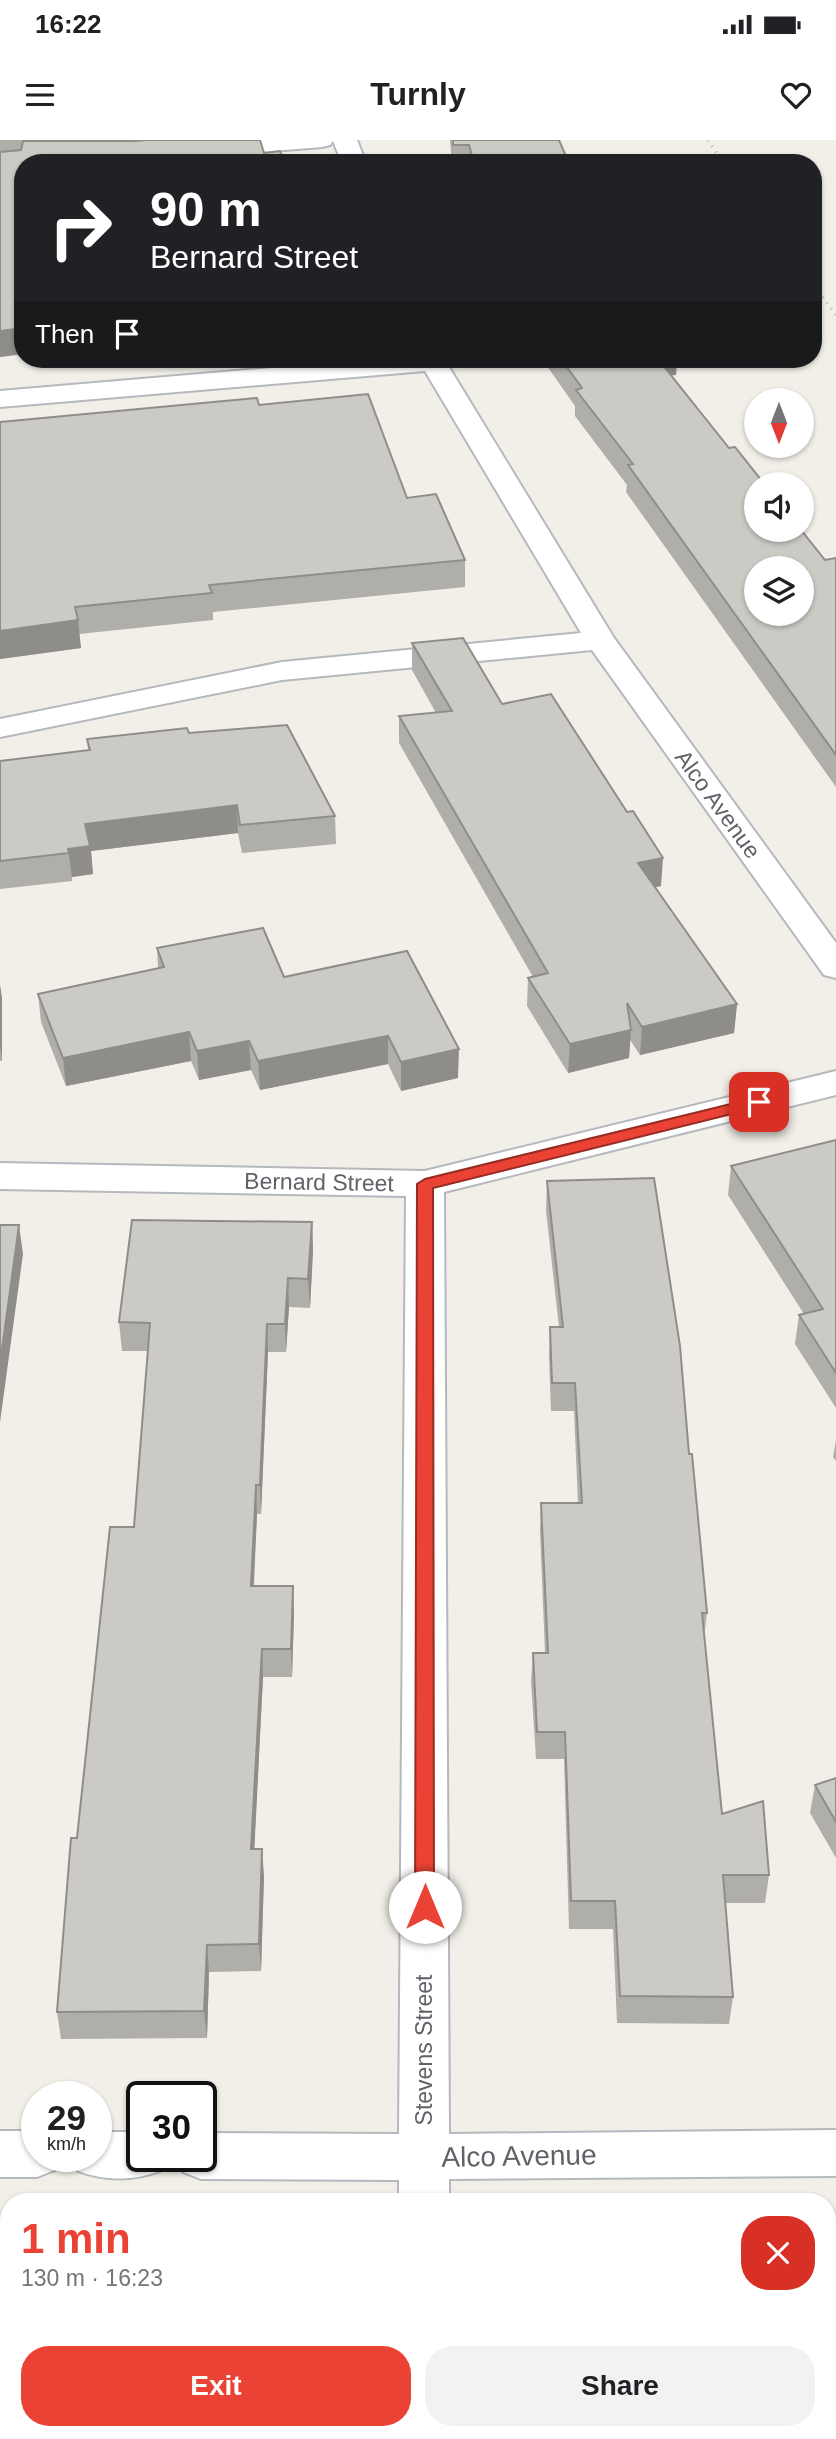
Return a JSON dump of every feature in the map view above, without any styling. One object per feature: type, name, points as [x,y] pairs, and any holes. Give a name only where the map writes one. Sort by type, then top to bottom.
[{"type":"street","points":[[184,151],[322,140]]},
{"type":"street","points":[[0,399],[343,368]]},
{"type":"street","name":"Alco Avenue","points":[[437,368],[600,640],[836,967]]},
{"type":"street","points":[[0,728],[282,671],[600,640]]},
{"type":"street","name":"Bernard Street","points":[[0,1177],[425,1184],[836,1083]]},
{"type":"street","name":"Stevens Street","points":[[424,2179],[425,1184]]},
{"type":"street","name":"Alco Avenue","points":[[217,2158],[424,2179],[836,2153]]},
{"type":"street","points":[[0,2154],[21,2154]]},
{"type":"building","points":[[260,140],[264,153],[280,151],[281,154],[14,154],[14,329],[0,331],[0,152],[21,150],[23,141]]},
{"type":"building","points":[[453,140],[559,140],[565,154],[472,154],[469,145],[453,145]]},
{"type":"building","points":[[568,368],[665,368],[729,448],[735,447],[755,472],[744,472],[744,542],[811,542],[825,560],[836,558],[836,755],[628,465],[633,464],[576,390],[582,388]]},
{"type":"building","points":[[368,394],[407,498],[436,494],[465,560],[209,585],[212,593],[75,607],[78,620],[0,631],[0,422],[257,398],[259,405]]},
{"type":"building","points":[[463,638],[502,704],[551,694],[627,812],[633,811],[663,858],[638,863],[737,1004],[642,1027],[627,1003],[631,1030],[570,1044],[528,978],[548,973],[399,716],[452,711],[412,643]]},
{"type":"building","points":[[287,725],[335,816],[240,825],[237,805],[85,824],[90,846],[68,849],[69,853],[0,861],[0,761],[90,750],[87,739],[187,728],[189,733]]},
{"type":"building","points":[[263,928],[284,977],[407,951],[459,1049],[401,1062],[388,1036],[258,1061],[249,1041],[197,1051],[189,1032],[63,1058],[38,994],[164,967],[157,948]]},
{"type":"building","points":[[836,1140],[836,1373],[799,1315],[823,1309],[731,1166]]},
{"type":"building","points":[[654,1178],[680,1346],[689,1454],[692,1454],[707,1613],[702,1613],[722,1814],[763,1801],[769,1875],[723,1875],[733,1997],[620,1996],[615,1901],[571,1901],[565,1732],[537,1732],[533,1653],[548,1653],[541,1503],[582,1503],[575,1383],[552,1383],[550,1327],[563,1327],[547,1181]]},
{"type":"building","points":[[132,1220],[312,1222],[308,1279],[288,1278],[285,1324],[267,1324],[260,1485],[256,1485],[251,1586],[293,1586],[291,1649],[262,1649],[251,1849],[262,1849],[259,1944],[207,1945],[204,2011],[57,2012],[71,1838],[77,1838],[110,1527],[134,1527],[150,1323],[119,1322]]},
{"type":"building","points":[[0,1225],[19,1225],[0,1364]]},
{"type":"building","points":[[836,1778],[836,1822],[815,1785]]},
{"type":"railway","points":[[708,140],[717,154]]},
{"type":"railway","points":[[822,297],[836,315]]},
{"type":"route","points":[[425,1907],[425,1184],[759,1102]]}]
